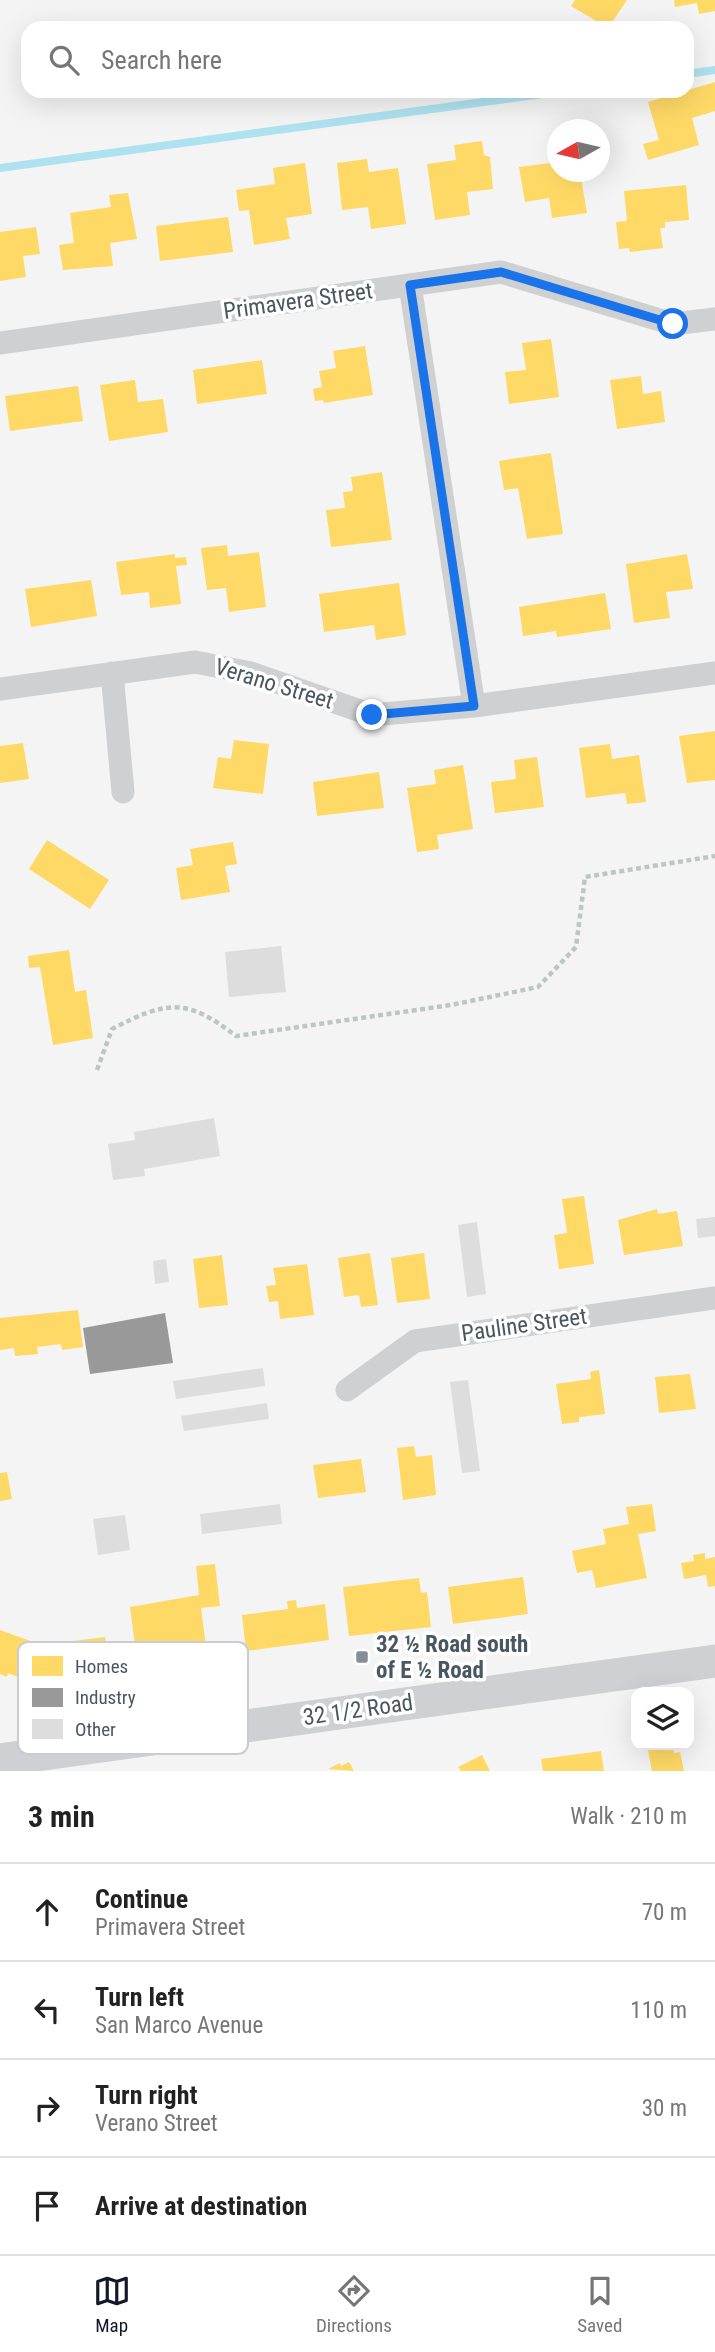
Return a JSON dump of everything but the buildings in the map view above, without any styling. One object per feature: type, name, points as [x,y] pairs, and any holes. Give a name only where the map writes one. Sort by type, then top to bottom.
[{"type":"street","name":"Primavera Street","points":[[0,343],[501,272],[673,324],[715,319]]},
{"type":"street","points":[[410,285],[474,706]]},
{"type":"street","name":"Verano Street","points":[[0,689],[195,662],[251,673],[372,715],[474,706],[715,673]]},
{"type":"street","points":[[112,673],[123,792]]},
{"type":"street","name":"Pauline Street","points":[[347,1390],[415,1341],[715,1298]]},
{"type":"street","name":"32 1/2 Road","points":[[248,1726],[715,1661]]},
{"type":"street","name":"32 1/2 Road","points":[[0,1760],[43,1754]]},
{"type":"path","points":[[97,1070],[112,1029],[146,1011],[184,1006],[211,1017],[236,1036],[451,1005],[538,987],[576,947],[585,877],[715,856]]},
{"type":"waterway","points":[[694,73],[715,70]]},
{"type":"waterway","points":[[0,168],[513,98]]},
{"type":"place","name":"32 ½ Road south of E ½ Road","points":[[362,1657]]},
{"type":"route","points":[[372,715],[474,706],[410,285],[501,272],[673,324]]}]
